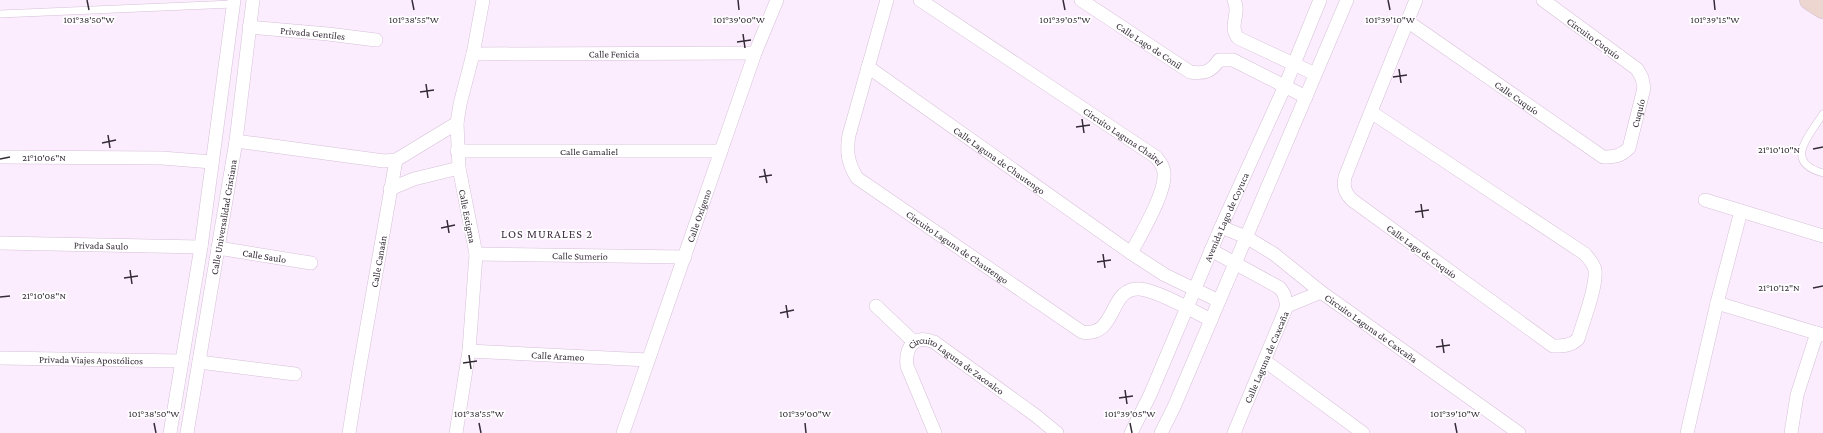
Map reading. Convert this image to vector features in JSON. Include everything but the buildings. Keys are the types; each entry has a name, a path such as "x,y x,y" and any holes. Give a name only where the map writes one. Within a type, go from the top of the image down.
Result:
{"street":[{"name":"Calle Universalidad Cristiana","path":"187,433 236,141 253,0"},
{"name":"Calle Estigma","path":"456,433 469,351 476,254 459,168 457,151 457,123 483,0"},
{"name":"Calle Oxígeno","path":"623,433 685,258 720,151 755,53 777,0"},
{"name":"Circuito Laguna de Chautengo","path":"887,0 848,135 848,159 857,178 1082,332 1094,333 1103,328 1121,298 1130,290 1142,289 1154,293 1211,320"},
{"name":"Circuito Laguna Chairel","path":"920,0 1156,157 1160,162 1164,173 1161,192 1131,254"},
{"name":"Calle Lago de Conil","path":"1081,0 1190,72 1204,72 1213,69 1219,60 1233,60 1306,97"},
{"path":"1234,0 1238,8 1233,27 1238,38 1315,74"},
{"name":"Avenida Lago de Coyuca","path":"1131,433 1150,395 1221,227 1285,86 1320,0"},
{"path":"1161,433 1174,407 1347,0"},
{"name":"Calle Lago de Cuquío","path":"1371,112 1585,254 1592,262 1595,269 1595,281 1578,339 1574,343 1564,346 1553,346 1352,200 1346,194 1344,185 1345,177 1407,21 1416,0"},
{"name":"Circuito Cuquío","path":"1543,0 1637,69 1642,78"},
{"path":"1809,0 1823,9"},
{"name":"Calle Universalidad Cristiana","path":"170,433 201,247 233,2"},
{"name":"Calle Cuquío","path":"1407,21 1603,157 1614,157 1622,154 1629,148"},
{"name":"Privada Gentiles","path":"249,27 376,40"},
{"name":"Calle Fenicia","path":"472,54 755,53"},
{"name":"Calle Laguna de Chautengo","path":"868,67 1131,254"},
{"name":"Cuquío","path":"1629,148 1644,88 1642,78"},
{"path":"236,141 384,161 396,160 457,123"},
{"name":"Calle Gamaliel","path":"457,151 720,151"},
{"path":"0,157 162,158 212,162"},
{"name":"Calle Canaán","path":"349,433 396,160"},
{"path":"390,189 414,179 459,168"},
{"path":"1705,200 1823,236"},
{"path":"1687,433 1717,303 1741,211"},
{"name":"Circuito Laguna de Caxcaña","path":"1221,227 1246,237 1274,254 1322,292 1519,433"},
{"name":"Privada Saulo","path":"0,243 201,247"},
{"name":"Calle Saulo","path":"218,248 311,263"},
{"name":"Calle Laguna de Caxcaña","path":"1211,250 1280,288 1284,294 1287,306 1234,433"},
{"name":"Calle Sumerio","path":"476,254 685,258"},
{"path":"1131,254 1165,275 1219,301"},
{"path":"1287,306 1322,292"},
{"path":"1717,303 1820,334 1797,395 1791,433"},
{"path":"876,306 914,342"},
{"name":"Circuito Laguna de Zacoalco","path":"935,433 907,366 906,355 909,348 914,342 922,340 934,342 1035,415 1057,433"},
{"name":"Calle Arameo","path":"469,351 648,360"},
{"name":"Privada Viajes Apostólicos","path":"0,358 182,361"},
{"path":"1265,361 1363,433"},
{"path":"199,362 295,374"}],"lane":[{"path":"0,14 233,2"},
{"path":"1823,114 1802,146 1804,165 1823,174"}],"district":[{"name":"LOS MURALES 2","path":"547,234"}]}
